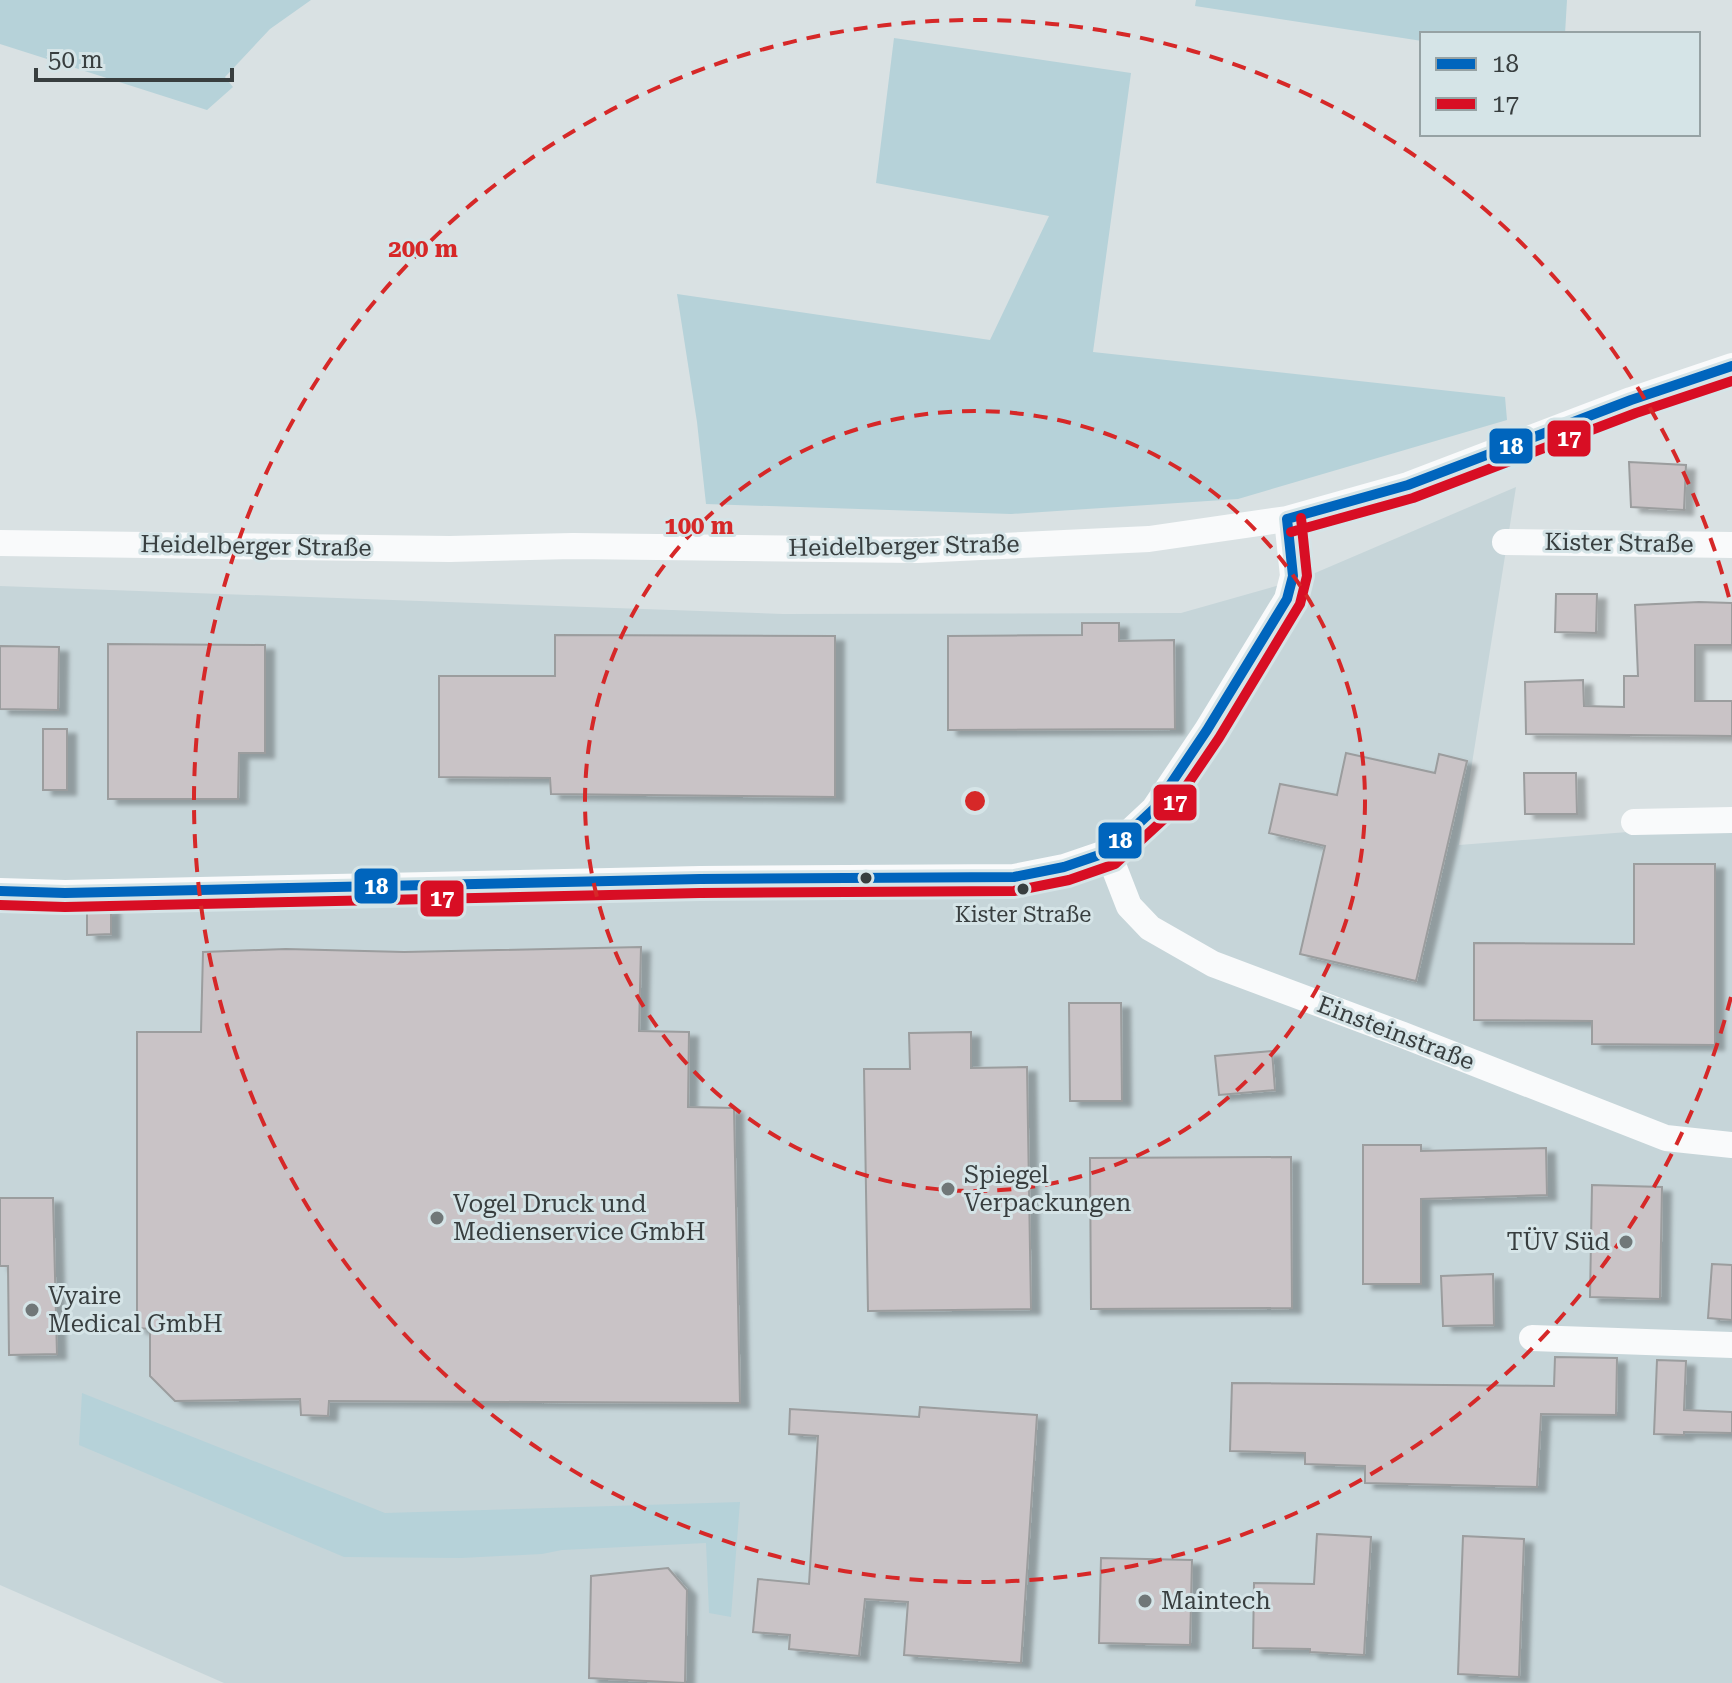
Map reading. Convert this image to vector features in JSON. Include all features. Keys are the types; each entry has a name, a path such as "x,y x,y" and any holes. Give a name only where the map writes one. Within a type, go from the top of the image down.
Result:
{"street":[{"name":"Heidelberger Straße","path":"0,543 450,549 573,546 917,550 1149,539 1287,519 1408,485 1631,400 1732,366"},
{"path":"0,891 65,893 685,879 1014,877 1064,867 1108,852 1154,809 1169,788 1287,599 1293,576 1287,519"},
{"name":"Kister Straße","path":"1505,542 1732,545"},
{"path":"1634,822 1732,820"},
{"name":"Einsteinstraße","path":"1108,852 1129,906 1150,928 1213,964 1666,1138 1732,1145"},
{"path":"1532,1338 1732,1345"}],"shaded area":[{"path":"0,0 311,0 270,29 225,77 233,87 207,110 0,44"},
{"path":"1196,0 1567,0 1565,32 1420,32 1420,41 1195,6"},
{"path":"894,38 1131,73 1093,352 1505,397 1507,420 1238,499 1011,514 706,504 677,294 990,340 1049,216 876,183"},
{"path":"1516,487 1459,845 1732,824 1732,1683 224,1683 0,1585 0,586 783,614 1181,613 1301,579"},
{"path":"82,1393 385,1513 740,1502 731,1617 709,1613 706,1543 461,1558 344,1557 79,1445"}],"building":[{"path":"1629,462 1686,465 1684,510 1631,507"},
{"path":"1556,594 1597,594 1596,633 1555,632"},
{"path":"1732,603 1732,645 1695,645 1695,701 1732,701 1732,736 1526,734 1525,682 1583,680 1584,706 1624,707 1624,676 1638,676 1635,605"},
{"path":"1082,623 1119,623 1119,641 1174,640 1175,729 948,730 948,636 1082,635"},
{"path":"555,635 835,636 835,797 551,794 550,778 439,777 439,676 555,676"},
{"path":"108,644 265,645 265,753 239,753 238,799 108,799"},
{"path":"0,646 59,647 58,710 0,709"},
{"path":"43,729 67,729 67,790 43,790"},
{"path":"1346,753 1435,773 1439,754 1467,761 1416,981 1300,954 1325,846 1269,833 1280,784 1337,795"},
{"path":"1524,773 1576,773 1577,814 1525,814"},
{"path":"1634,864 1715,864 1715,1045 1592,1044 1592,1021 1474,1020 1474,943 1634,944"},
{"path":"111,908 111,934 87,935 87,909"},
{"name":"Vogel Druck und Medienservice GmbH","path":"641,947 639,1031 689,1032 688,1107 734,1108 740,1403 329,1401 328,1416 301,1415 300,1399 175,1401 150,1376 150,1329 137,1328 137,1032 201,1032 203,952"},
{"path":"1069,1003 1121,1003 1122,1101 1070,1101"},
{"name":"Spiegel Verpackungen","path":"971,1032 971,1068 1027,1067 1031,1309 868,1311 864,1069 910,1069 909,1033"},
{"path":"1272,1051 1275,1090 1219,1095 1215,1056"},
{"path":"1363,1145 1421,1145 1421,1151 1546,1148 1547,1195 1421,1199 1421,1284 1363,1284"},
{"path":"1291,1157 1292,1308 1091,1309 1090,1158"},
{"name":"TÜV Süd","path":"1592,1185 1662,1187 1660,1299 1590,1297"},
{"name":"Vyaire Medical GmbH","path":"0,1198 53,1198 57,1354 9,1355 8,1266 0,1266"},
{"path":"1712,1264 1732,1265 1732,1320 1708,1318"},
{"path":"1493,1274 1494,1325 1443,1326 1441,1276"},
{"path":"1555,1357 1617,1358 1616,1415 1541,1414 1537,1487 1365,1483 1365,1466 1305,1464 1305,1453 1230,1451 1232,1383 1554,1386"},
{"path":"1657,1360 1686,1361 1684,1410 1732,1412 1732,1433 1654,1434"},
{"path":"920,1407 1037,1415 1021,1663 904,1655 908,1602 865,1599 859,1656 789,1649 790,1635 753,1632 758,1579 809,1584 818,1436 789,1434 790,1409 919,1417"},
{"path":"1317,1534 1371,1537 1364,1655 1310,1652 1310,1649 1253,1648 1254,1583 1314,1584"},
{"path":"1463,1536 1524,1539 1519,1677 1458,1674"},
{"name":"Maintech","path":"1101,1558 1192,1560 1190,1645 1099,1643"},
{"path":"668,1568 687,1590 685,1683 589,1678 591,1576"}],"transit line":[{"name":"18","path":"1287,519 1408,485 1631,400 1732,366"},
{"name":"17","path":"1291,532 1413,498 1636,413 1732,381"},
{"name":"17","path":"0,905 65,907 700,893 1014,891 1069,880 1115,864 1164,819 1219,738 1300,604 1307,576 1301,518"},
{"name":"18","path":"0,891 65,893 700,879 1014,877 1064,867 1108,852 1154,809 1207,730 1287,599 1293,576 1287,519"}],"place":[{"name":"Kister Straße","path":"1023,889"},
{"name":"Spiegel Verpackungen","path":"948,1189"},
{"name":"Vogel Druck und Medienservice GmbH","path":"437,1218"},
{"name":"TÜV Süd","path":"1626,1242"},
{"name":"Vyaire Medical GmbH","path":"32,1310"},
{"name":"Maintech","path":"1145,1601"}]}
